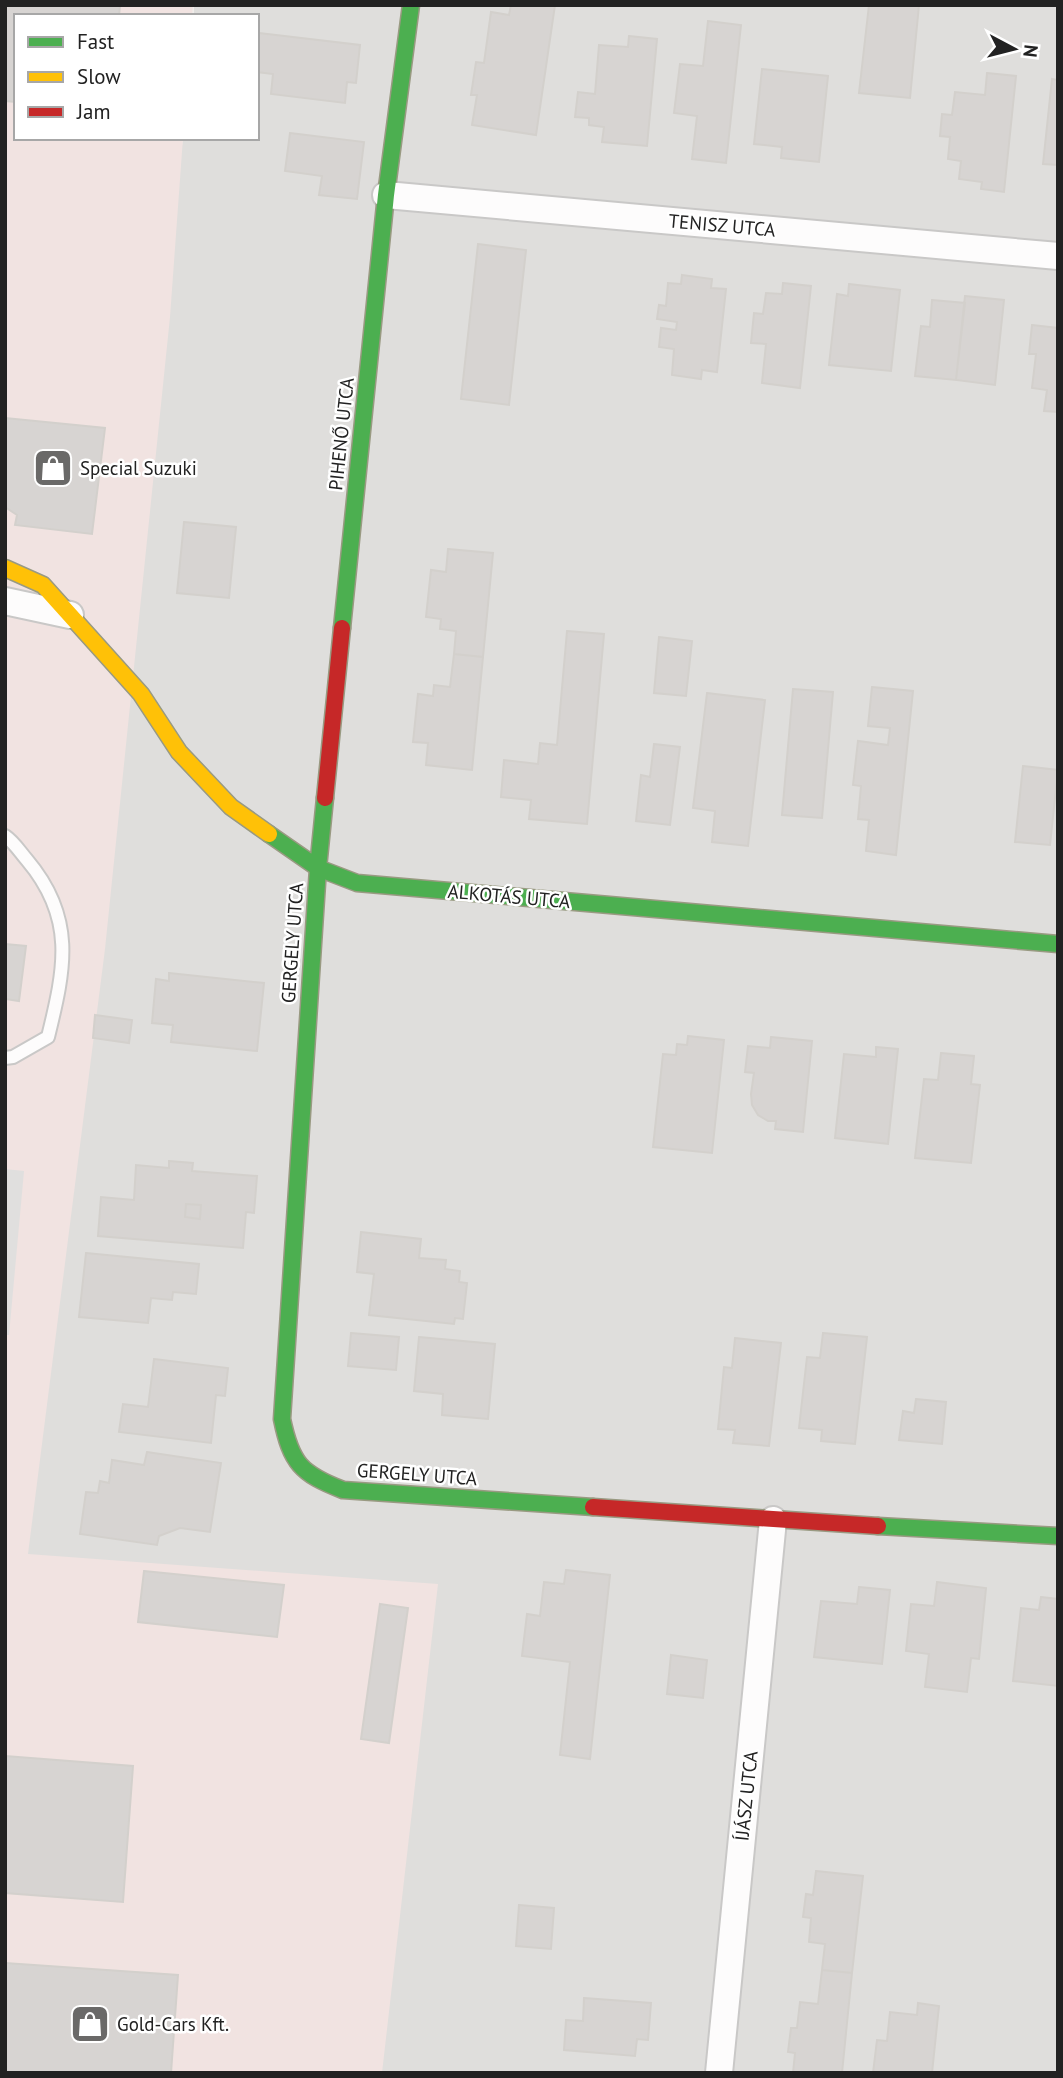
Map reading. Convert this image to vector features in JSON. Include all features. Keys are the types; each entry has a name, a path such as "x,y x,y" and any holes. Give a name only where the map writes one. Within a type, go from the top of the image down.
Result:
{"street":[{"name":"PIHENŐ UTCA","path":"318,868 386,195 411,5"},
{"name":"TENISZ UTCA","path":"386,195 1058,256"},
{"name":"ALKOTÁS UTCA","path":"5,568 43,585 141,694 179,752 231,807 318,868 357,883 1058,944"},
{"path":"5,601 70,615"},
{"name":"GERGELY UTCA","path":"318,868 282,1419 288,1450 299,1466 315,1480 343,1490 773,1520 1058,1536"},
{"name":"ÍJÁSZ UTCA","path":"719,2073 773,1520"}],"lane":[{"path":"5,836 44,880 61,919 62,965 58,997 48,1037 13,1057 5,1058"}],"shaded area":[{"path":"5,5 193,5 192,14 14,14 14,140 183,140 170,317 105,949 28,1554 438,1584 382,2073 5,2073"},
{"path":"194,5 1058,5 1058,2073 5,2073 5,140 182,146 183,140 259,140 259,14 194,14"},
{"path":"5,1169 24,1171 9,1335 5,1335"}],"building":[{"path":"5,5 120,5 119,14 14,14 14,102 5,101"},
{"path":"511,5 555,5 536,135 472,125 477,95 471,95 476,62 484,63 491,12 509,15"},
{"path":"869,5 919,5 910,98 859,93"},
{"path":"708,21 741,25 726,163 692,159 697,116 674,113 680,64 703,66"},
{"path":"259,33 360,45 356,83 347,82 345,103 271,94 273,74 259,72"},
{"path":"629,36 657,39 647,146 602,142 604,127 589,125 589,118 575,117 578,92 595,94 599,45 628,47"},
{"path":"762,69 828,76 819,162 781,158 782,147 754,144"},
{"path":"987,73 1016,76 1004,192 981,189 982,182 959,179 961,161 948,159 950,137 940,136 942,114 952,115 955,92 985,95"},
{"path":"1052,79 1058,80 1058,165 1043,164"},
{"path":"290,133 364,142 357,199 319,195 322,176 285,171"},
{"path":"478,244 526,250 509,405 461,399"},
{"path":"682,275 712,279 711,288 726,289 717,372 702,370 701,379 672,375 674,349 659,347 661,328 676,330 677,322 657,319 659,305 666,306 668,283 681,284"},
{"path":"783,283 811,286 800,388 762,383 766,344 751,343 754,313 763,314 766,293 782,294"},
{"path":"849,284 900,290 891,371 829,365 837,294 848,296"},
{"path":"965,296 1004,300 995,385 956,380"},
{"path":"932,300 965,303 956,380 915,376 921,326 930,327"},
{"path":"1032,325 1058,328 1058,412 1044,411 1047,390 1032,388 1036,354 1029,354"},
{"name":"Special Suzuki","path":"5,418 105,428 92,534 15,525 17,515 5,507"},
{"path":"184,522 236,527 229,598 177,593"},
{"path":"448,549 493,553 483,657 454,654 456,631 440,629 441,619 426,617 431,570 446,572"},
{"path":"567,631 604,634 587,824 529,819 531,800 501,797 504,760 538,764 540,743 557,745"},
{"path":"659,637 692,641 686,696 654,693"},
{"path":"454,654 483,657 472,770 426,765 428,743 413,742 418,694 433,696 434,685 450,687"},
{"path":"872,687 913,691 896,855 866,851 869,820 858,819 861,786 853,785 858,741 888,745 890,728 868,726"},
{"path":"793,689 833,692 822,818 782,815"},
{"path":"707,693 765,700 748,846 712,842 715,811 693,808"},
{"path":"654,744 680,747 670,825 636,821 641,775 650,777"},
{"path":"1023,766 1058,770 1050,845 1015,842"},
{"path":"5,944 26,946 19,1001 5,999"},
{"path":"169,973 264,983 257,1051 171,1042 173,1025 152,1023 156,979 169,981"},
{"path":"95,1015 132,1020 129,1043 93,1038"},
{"path":"688,1036 724,1040 712,1153 653,1147 663,1054 676,1055 677,1044 687,1045"},
{"path":"771,1037 812,1041 803,1132 775,1129 776,1121 768,1121 758,1115 752,1105 754,1073 745,1072 748,1046 770,1048"},
{"path":"876,1047 898,1049 888,1144 835,1138 844,1054 876,1057"},
{"path":"941,1053 974,1056 971,1084 980,1085 971,1163 915,1158 924,1079 938,1080"},
{"path":"169,1161 193,1163 192,1171 257,1176 254,1213 246,1212 243,1248 98,1236 101,1197 134,1200 136,1165 169,1168","holes":["186,1204 201,1205 200,1219 185,1217"]},
{"path":"186,1204 201,1205 200,1219 185,1217"},
{"path":"361,1232 421,1239 419,1258 446,1260 445,1269 460,1271 459,1282 467,1283 463,1319 455,1318 454,1324 369,1315 374,1274 357,1272"},
{"path":"86,1253 199,1264 196,1294 173,1292 172,1300 151,1298 148,1323 79,1317"},
{"path":"351,1333 399,1337 396,1370 348,1366"},
{"path":"823,1333 867,1337 855,1444 821,1441 822,1430 799,1428 807,1357 820,1358"},
{"path":"419,1337 495,1344 488,1419 442,1415 443,1394 414,1391"},
{"path":"735,1338 781,1343 769,1446 733,1443 735,1430 718,1429 724,1367 732,1368"},
{"path":"154,1359 228,1368 225,1396 216,1395 211,1443 119,1432 123,1404 148,1407"},
{"path":"916,1399 946,1402 942,1444 899,1440 903,1411 914,1413"},
{"path":"147,1452 221,1463 210,1532 180,1528 159,1536 157,1545 80,1534 86,1492 98,1493 100,1481 109,1483 112,1460 144,1465"},
{"path":"566,1570 610,1575 590,1759 560,1755 570,1662 522,1656 527,1614 540,1616 544,1582 564,1584"},
{"path":"144,1571 284,1585 277,1637 138,1622"},
{"path":"937,1582 986,1588 979,1659 971,1658 967,1692 925,1687 929,1654 906,1651 911,1604 934,1606"},
{"path":"859,1587 890,1590 882,1664 814,1657 821,1601 857,1604"},
{"path":"1041,1597 1058,1599 1058,1686 1013,1681 1021,1608 1039,1610"},
{"path":"380,1604 408,1608 389,1743 361,1739"},
{"path":"671,1655 707,1660 703,1698 667,1694"},
{"path":"5,1756 133,1766 123,1902 5,1893"},
{"path":"816,1871 863,1876 852,1973 822,1970 825,1944 809,1942 811,1918 803,1917 806,1894 813,1895"},
{"path":"519,1905 554,1908 551,1949 516,1946"},
{"name":"Gold-Cars Kft.","path":"5,1963 178,1975 171,2073 5,2073"},
{"path":"822,1970 852,1973 842,2073 793,2073 795,2053 788,2052 791,2028 797,2028 800,2002 818,2004"},
{"path":"584,1998 651,2003 648,2040 637,2039 635,2056 564,2050 566,2020 583,2021"},
{"path":"918,2003 939,2006 932,2073 873,2073 877,2040 887,2041 890,2012 917,2015"}],"traffic: fast":[{"path":"342,628 386,195 411,5"},
{"path":"325,798 318,868 282,1419 289,1446 294,1457 308,1472 343,1490 593,1507"},
{"path":"269,834 318,868 357,883 1058,944"},
{"path":"878,1526 1058,1536"}],"traffic: slow":[{"path":"5,568 43,585 141,694 179,752 231,807 269,834"}],"traffic: jam":[{"path":"325,798 342,628"},
{"path":"593,1507 878,1526"}],"place":[{"name":"Special Suzuki","path":"53,468"},
{"name":"Gold-Cars Kft.","path":"90,2024"}]}
